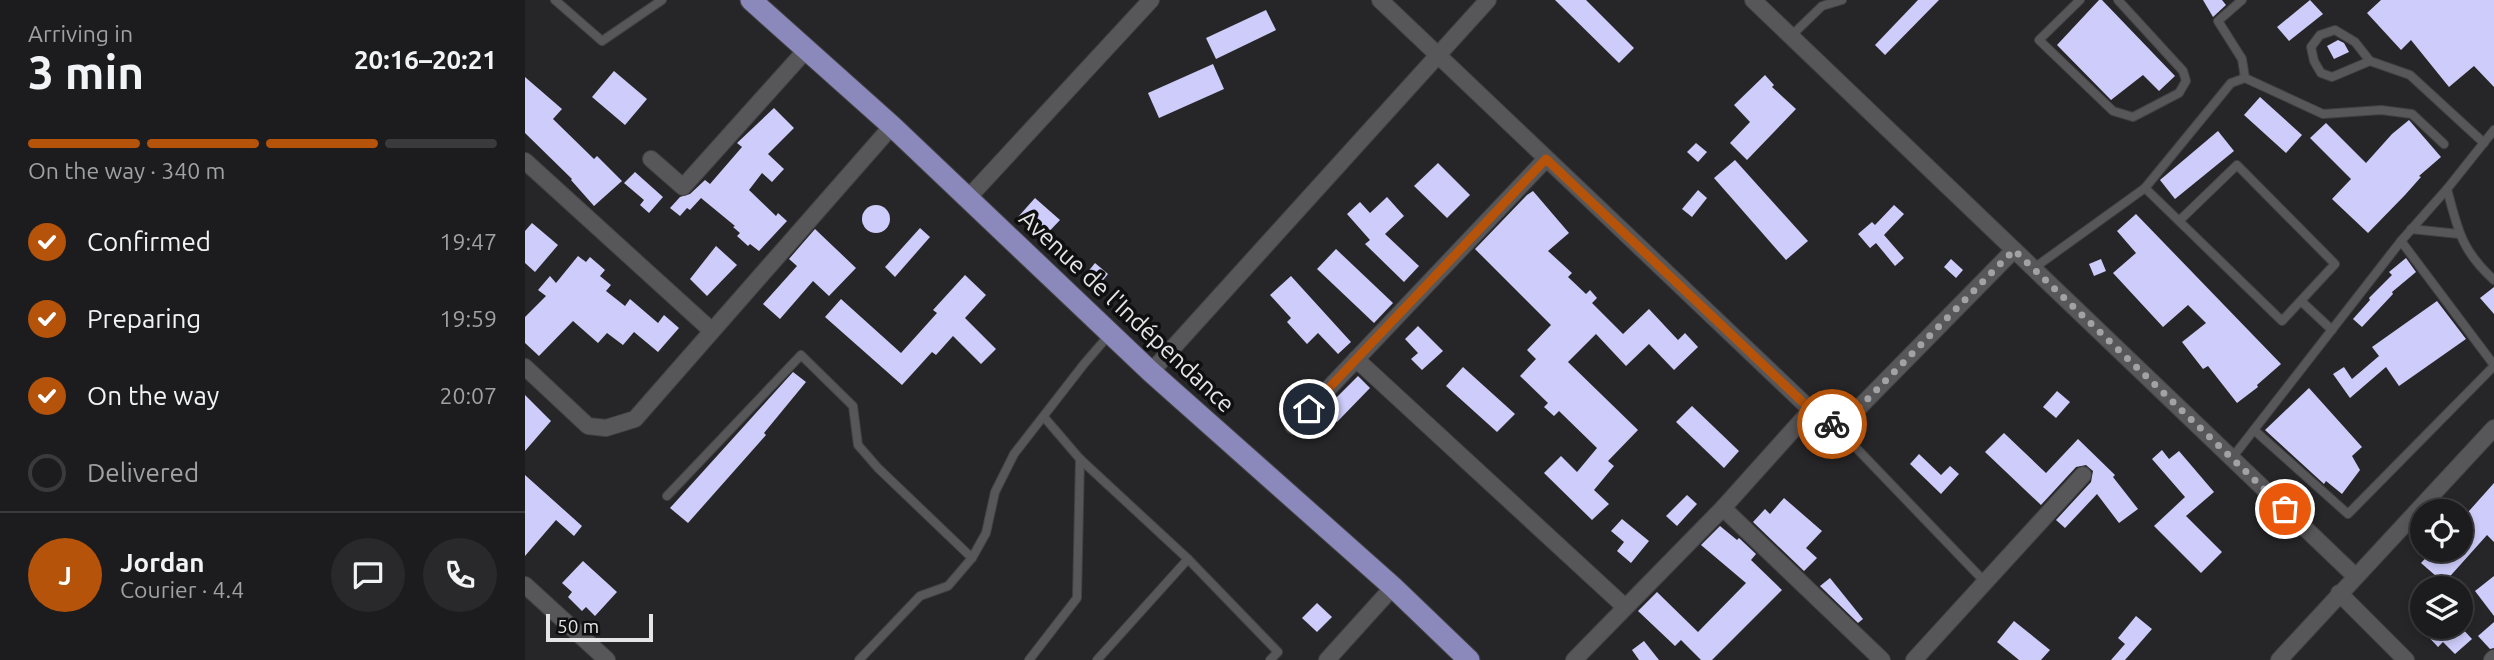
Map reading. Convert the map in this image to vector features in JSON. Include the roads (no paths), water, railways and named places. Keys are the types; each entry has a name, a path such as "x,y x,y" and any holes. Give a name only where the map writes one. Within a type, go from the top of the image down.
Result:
{"main road":[{"name":"Avenue de l'Indépendance","path":"751,0 892,126 1151,372 1393,587 1469,660"}],"street":[{"path":"968,198 1151,0"},
{"path":"1380,0 1811,410 1838,429 2014,250"},
{"path":"1151,372 1488,0"},
{"path":"1753,0 2355,576"},
{"path":"651,159 683,187 806,50"},
{"path":"525,367 589,426 606,428 635,419 892,126"},
{"path":"1293,426 1546,159"},
{"path":"525,162 712,331"},
{"path":"1356,359 1625,607"},
{"path":"1574,660 1723,508 1811,410"},
{"path":"2280,660 2494,428"},
{"path":"2481,442 2494,454"},
{"path":"1914,660 2083,475"},
{"path":"1723,508 1882,660"},
{"path":"525,586 607,660"},
{"path":"1327,660 1393,587"},
{"path":"2339,593 2406,660"}],"lane":[{"path":"555,0 602,41 662,0"},
{"path":"1814,0 1822,6"},
{"path":"1790,37 1822,6 1842,0"},
{"path":"2080,0 2039,40 2113,111 2133,117 2179,93 2186,81 2183,71 2118,0"},
{"path":"2242,0 2218,21 2242,59 2245,78"},
{"path":"2370,61 2332,77 2321,73 2314,61 2311,47 2320,35 2335,30 2355,42 2370,61 2410,75 2484,143"},
{"path":"2034,268 2145,188 2231,83 2245,78 2323,114 2381,110 2412,114 2444,144"},
{"path":"2232,458 2401,241 2494,130"},
{"path":"2145,188 2282,321 2336,264 2237,165 2179,221"},
{"path":"2447,189 2459,234 2475,262 2494,280"},
{"path":"2411,229 2459,234"},
{"path":"2254,430 2348,514 2494,366 2401,241"},
{"path":"2301,301 2332,330"},
{"path":"859,660 920,596 948,586 972,558 986,533 995,492 1014,454 1111,333"},
{"path":"667,496 801,355 853,406 858,445 878,468 972,558"},
{"path":"1044,416 1080,459 1188,559 1277,652 1270,660"},
{"path":"1838,429 1984,581"},
{"path":"1029,660 1077,598 1080,459"},
{"path":"1097,660 1188,559"}]}
